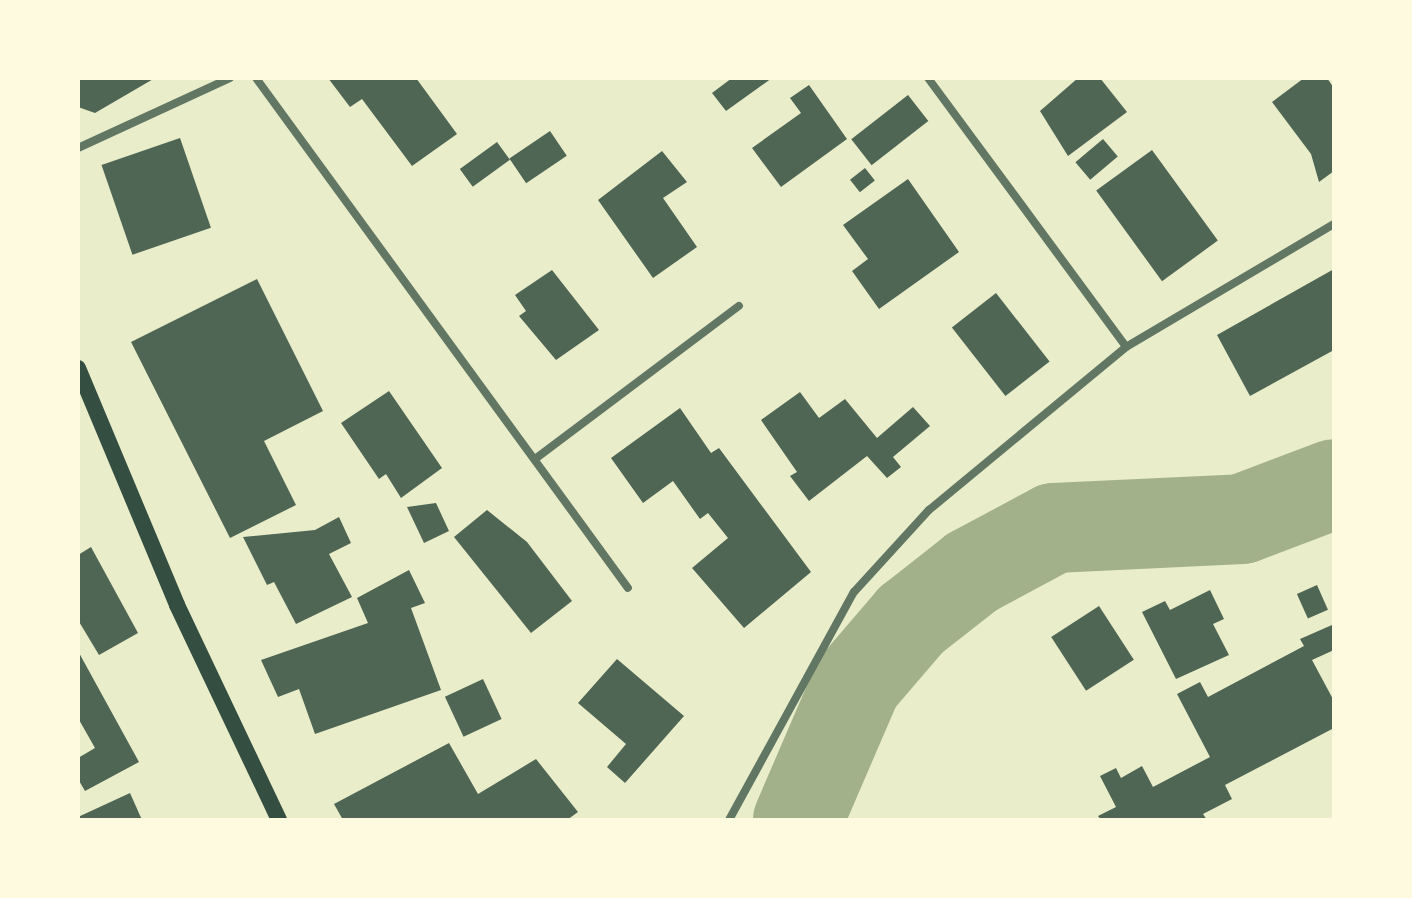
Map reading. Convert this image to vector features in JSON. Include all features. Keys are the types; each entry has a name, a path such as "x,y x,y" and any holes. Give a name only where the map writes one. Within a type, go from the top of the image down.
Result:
{"main road":[{"path":"78,368 177,605 279,820"}],"street":[{"path":"78,148 230,78"},
{"path":"256,78 628,588"},
{"path":"928,78 1126,347"},
{"path":"729,820 854,592 929,510 1126,347 1334,224"},
{"path":"535,459 739,306"}],"building":[{"path":"78,78 155,78 95,113 78,107"},
{"path":"328,78 416,78 457,134 412,166 362,99 350,107"},
{"path":"732,78 772,78 726,111 712,93"},
{"path":"1078,78 1100,78 1127,112 1068,156 1040,111"},
{"path":"1304,78 1327,78 1334,88 1334,171 1319,182 1311,154 1272,102"},
{"path":"809,85 847,139 781,187 752,148 801,113 790,98"},
{"path":"908,95 928,121 872,165 851,139"},
{"path":"550,131 567,156 526,183 509,158"},
{"path":"180,138 211,228 132,255 102,165"},
{"path":"1103,139 1118,157 1090,180 1075,162"},
{"path":"497,142 510,160 473,187 460,169"},
{"path":"1152,150 1218,241 1162,281 1096,191"},
{"path":"662,151 687,182 663,198 697,247 653,278 598,200"},
{"path":"865,168 875,181 860,192 850,180"},
{"path":"908,179 959,252 879,309 852,271 868,259 843,225"},
{"path":"1334,269 1334,350 1250,396 1217,335"},
{"path":"552,270 599,330 556,360 519,316 526,311 515,295"},
{"path":"257,279 323,411 264,441 296,505 230,538 131,342"},
{"path":"996,293 1050,362 1005,396 952,327"},
{"path":"389,391 442,468 401,498 386,474 379,479 341,423"},
{"path":"800,392 819,418 845,399 877,438 913,407 930,426 893,457 901,467 887,478 867,456 809,501 790,476 797,472 761,420"},
{"path":"680,408 711,453 719,448 811,572 744,628 692,568 728,538 708,513 700,519 673,481 643,503 611,458"},
{"path":"436,503 449,531 424,543 407,507"},
{"path":"487,510 527,542 572,601 531,633 454,537"},
{"path":"339,517 351,543 329,554 352,597 296,624 274,582 267,585 243,537 315,530"},
{"path":"91,547 138,633 99,655 78,620 78,555"},
{"path":"409,570 425,603 411,608 441,690 315,734 299,689 278,697 261,660 368,623 357,598"},
{"path":"1317,585 1328,610 1308,619 1297,594"},
{"path":"1210,590 1224,619 1213,624 1229,655 1176,679 1142,612 1165,601 1170,610"},
{"path":"1099,606 1134,660 1086,691 1051,637"},
{"path":"1332,625 1334,650 1312,660 1334,701 1334,728 1225,785 1232,799 1203,814 1207,820 1101,820 1098,816 1116,807 1100,776 1116,768 1121,778 1142,766 1153,787 1210,757 1177,694 1200,682 1208,697 1304,646 1300,639"},
{"path":"78,651 139,762 85,791 78,779 78,758 95,748 78,718"},
{"path":"617,659 684,716 625,783 607,767 626,744 578,703"},
{"path":"483,679 502,719 464,737 445,697"},
{"path":"449,743 478,794 536,759 578,812 567,820 343,820 334,804"},
{"path":"130,793 142,820 78,820 78,817"}],"waterway":[{"path":"798,820 857,683 911,620 972,572 1054,528 1242,519 1334,484"}]}
